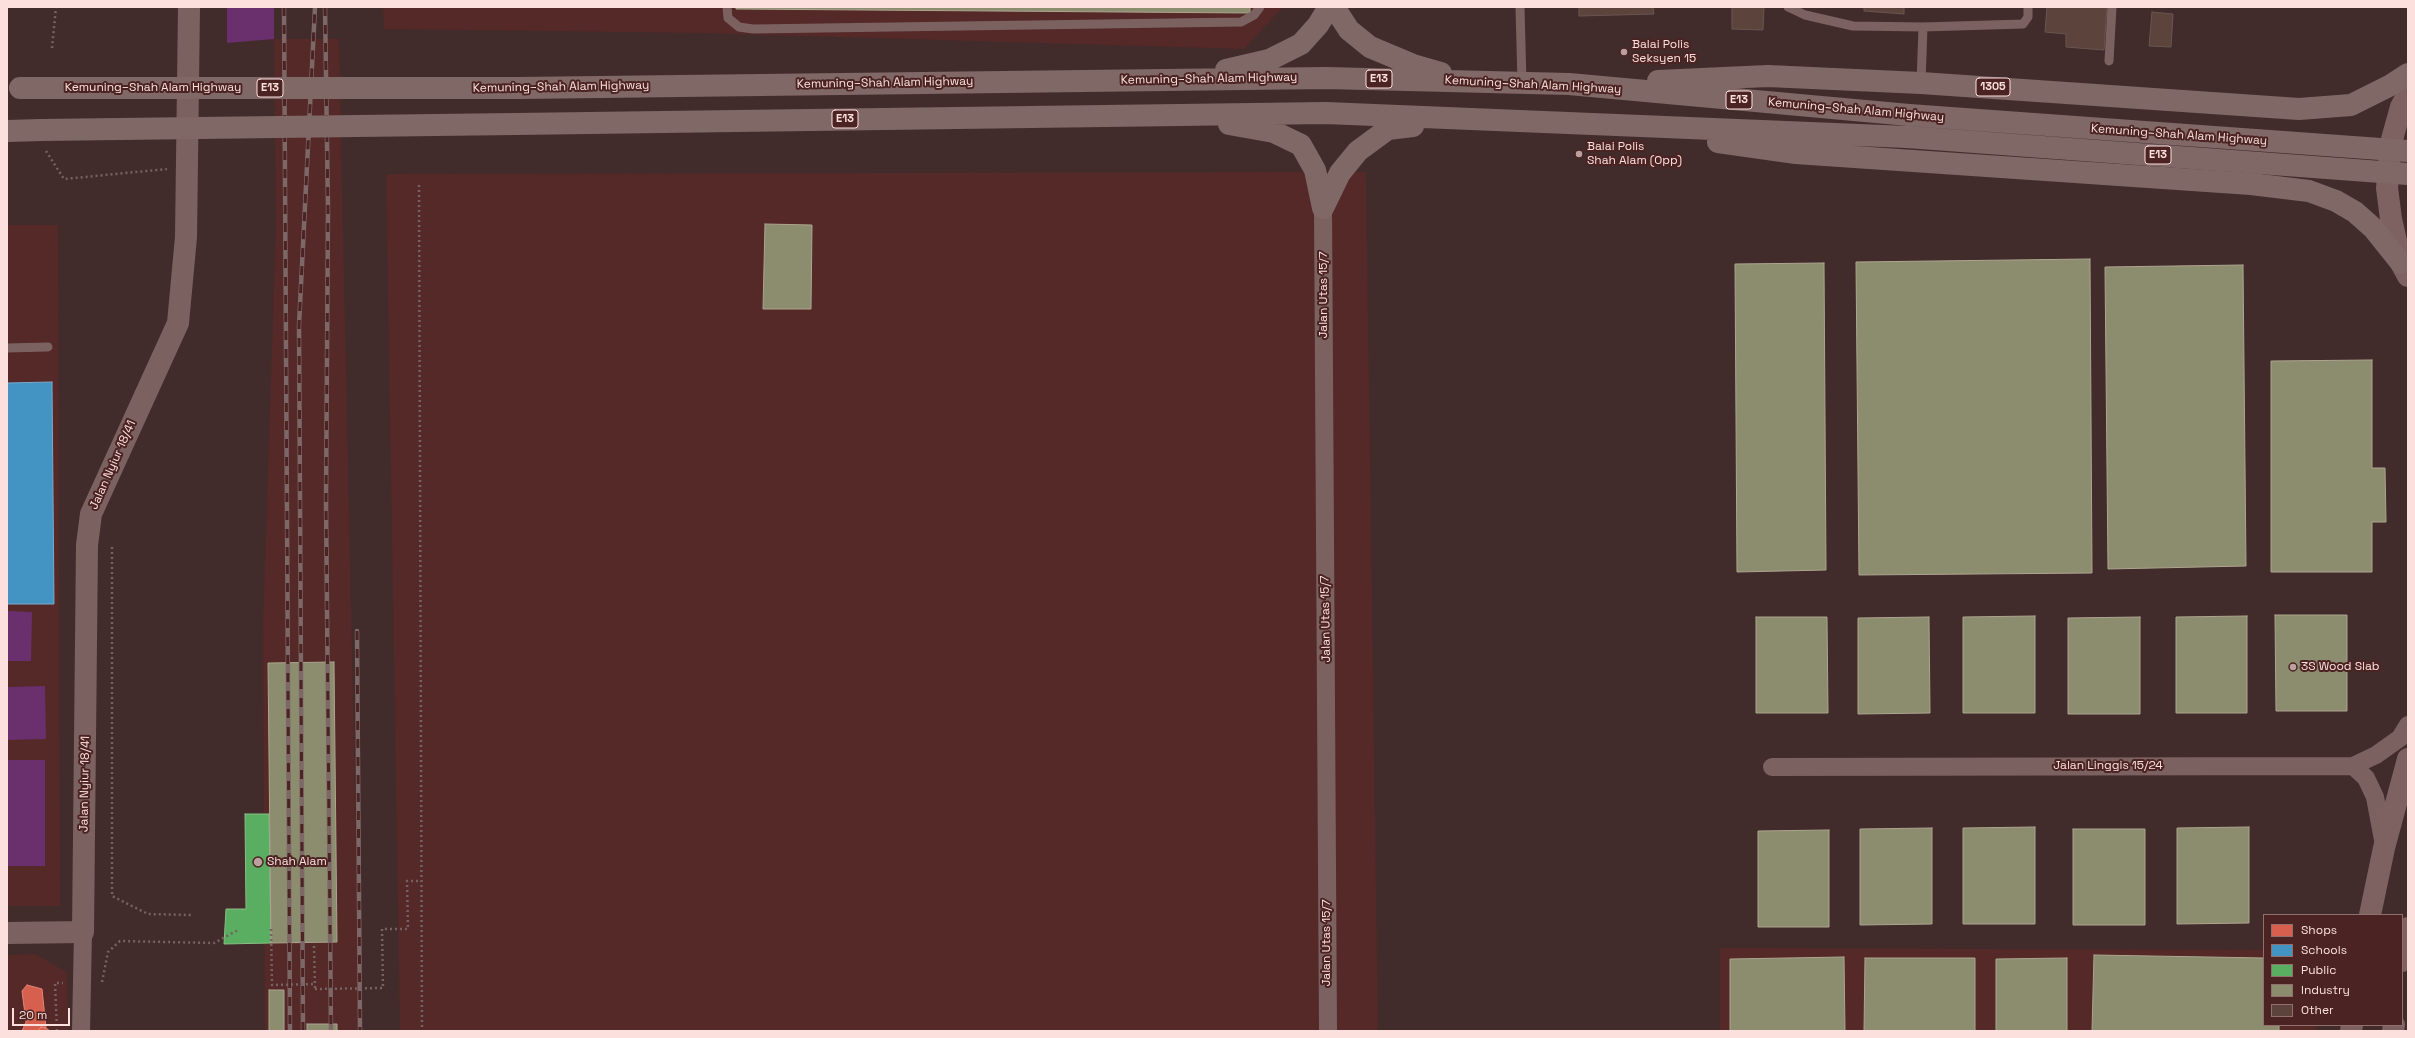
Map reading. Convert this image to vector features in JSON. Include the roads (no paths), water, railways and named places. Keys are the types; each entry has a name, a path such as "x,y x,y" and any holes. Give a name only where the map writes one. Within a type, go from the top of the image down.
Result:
{"highway":[{"path":"1188,80 1269,60 1301,44 1318,25 1329,7"},
{"path":"1334,7 1349,30 1370,47 1413,65 1472,82"},
{"name":"1305","path":"1569,84 1768,76 1921,82 2299,109 2351,105 2391,85 2408,74"},
{"name":"Kemuning–Shah Alam Highway","path":"14,88 520,88 1326,78 1569,84 1909,115 2408,151"},
{"name":"Kemuning–Shah Alam Highway","path":"7,130 1326,113 1452,120 1907,137 2408,174"},
{"path":"1176,114 1274,132 1301,145 1315,170 1323,208"},
{"path":"1323,208 1340,173 1358,151 1388,129 1452,120"},
{"path":"1588,125 1796,153 2251,184 2309,191 2336,201 2355,212 2373,228 2404,270"}],"main road":[{"path":"2404,270 2391,219 2387,188 2391,143 2401,107 2408,94"},
{"path":"2370,914 2384,848 2408,759"},
{"path":"2403,956 2408,928"}],"street":[{"name":"Jalan Nyiur 18/41","path":"83,932 87,545 91,514 178,323 186,237 189,7"},
{"name":"Jalan Utas 15/7","path":"1323,208 1328,1031"},
{"path":"2384,848 2376,797 2366,778 2353,766 2376,755 2400,738 2408,725"},
{"name":"Jalan Linggis 15/24","path":"1772,767 2353,766"},
{"path":"7,933 83,932 81,1031"}],"lane":[{"path":"727,7 728,18 739,27 753,29 1241,22 1254,14 1260,7"},
{"path":"1520,7 1522,83"},
{"path":"1788,7 1805,15 1853,26 1923,27 2022,24 2028,17 2028,7"},
{"path":"2108,60 2112,7"},
{"path":"1921,82 1923,27"},
{"path":"7,348 48,348"}],"railway":[{"path":"284,7 290,1031"},
{"path":"303,1031 299,325 315,7"},
{"path":"325,7 328,210 326,502 331,1031"},
{"path":"357,631 360,1031"}],"place":[{"name":"Balai Polis Seksyen 15","path":"1624,52"},
{"name":"Balai Polis Shah Alam (Opp)","path":"1579,154"},
{"name":"3S Wood Slab","path":"2293,667"},
{"name":"Shah Alam","path":"258,862"}]}
